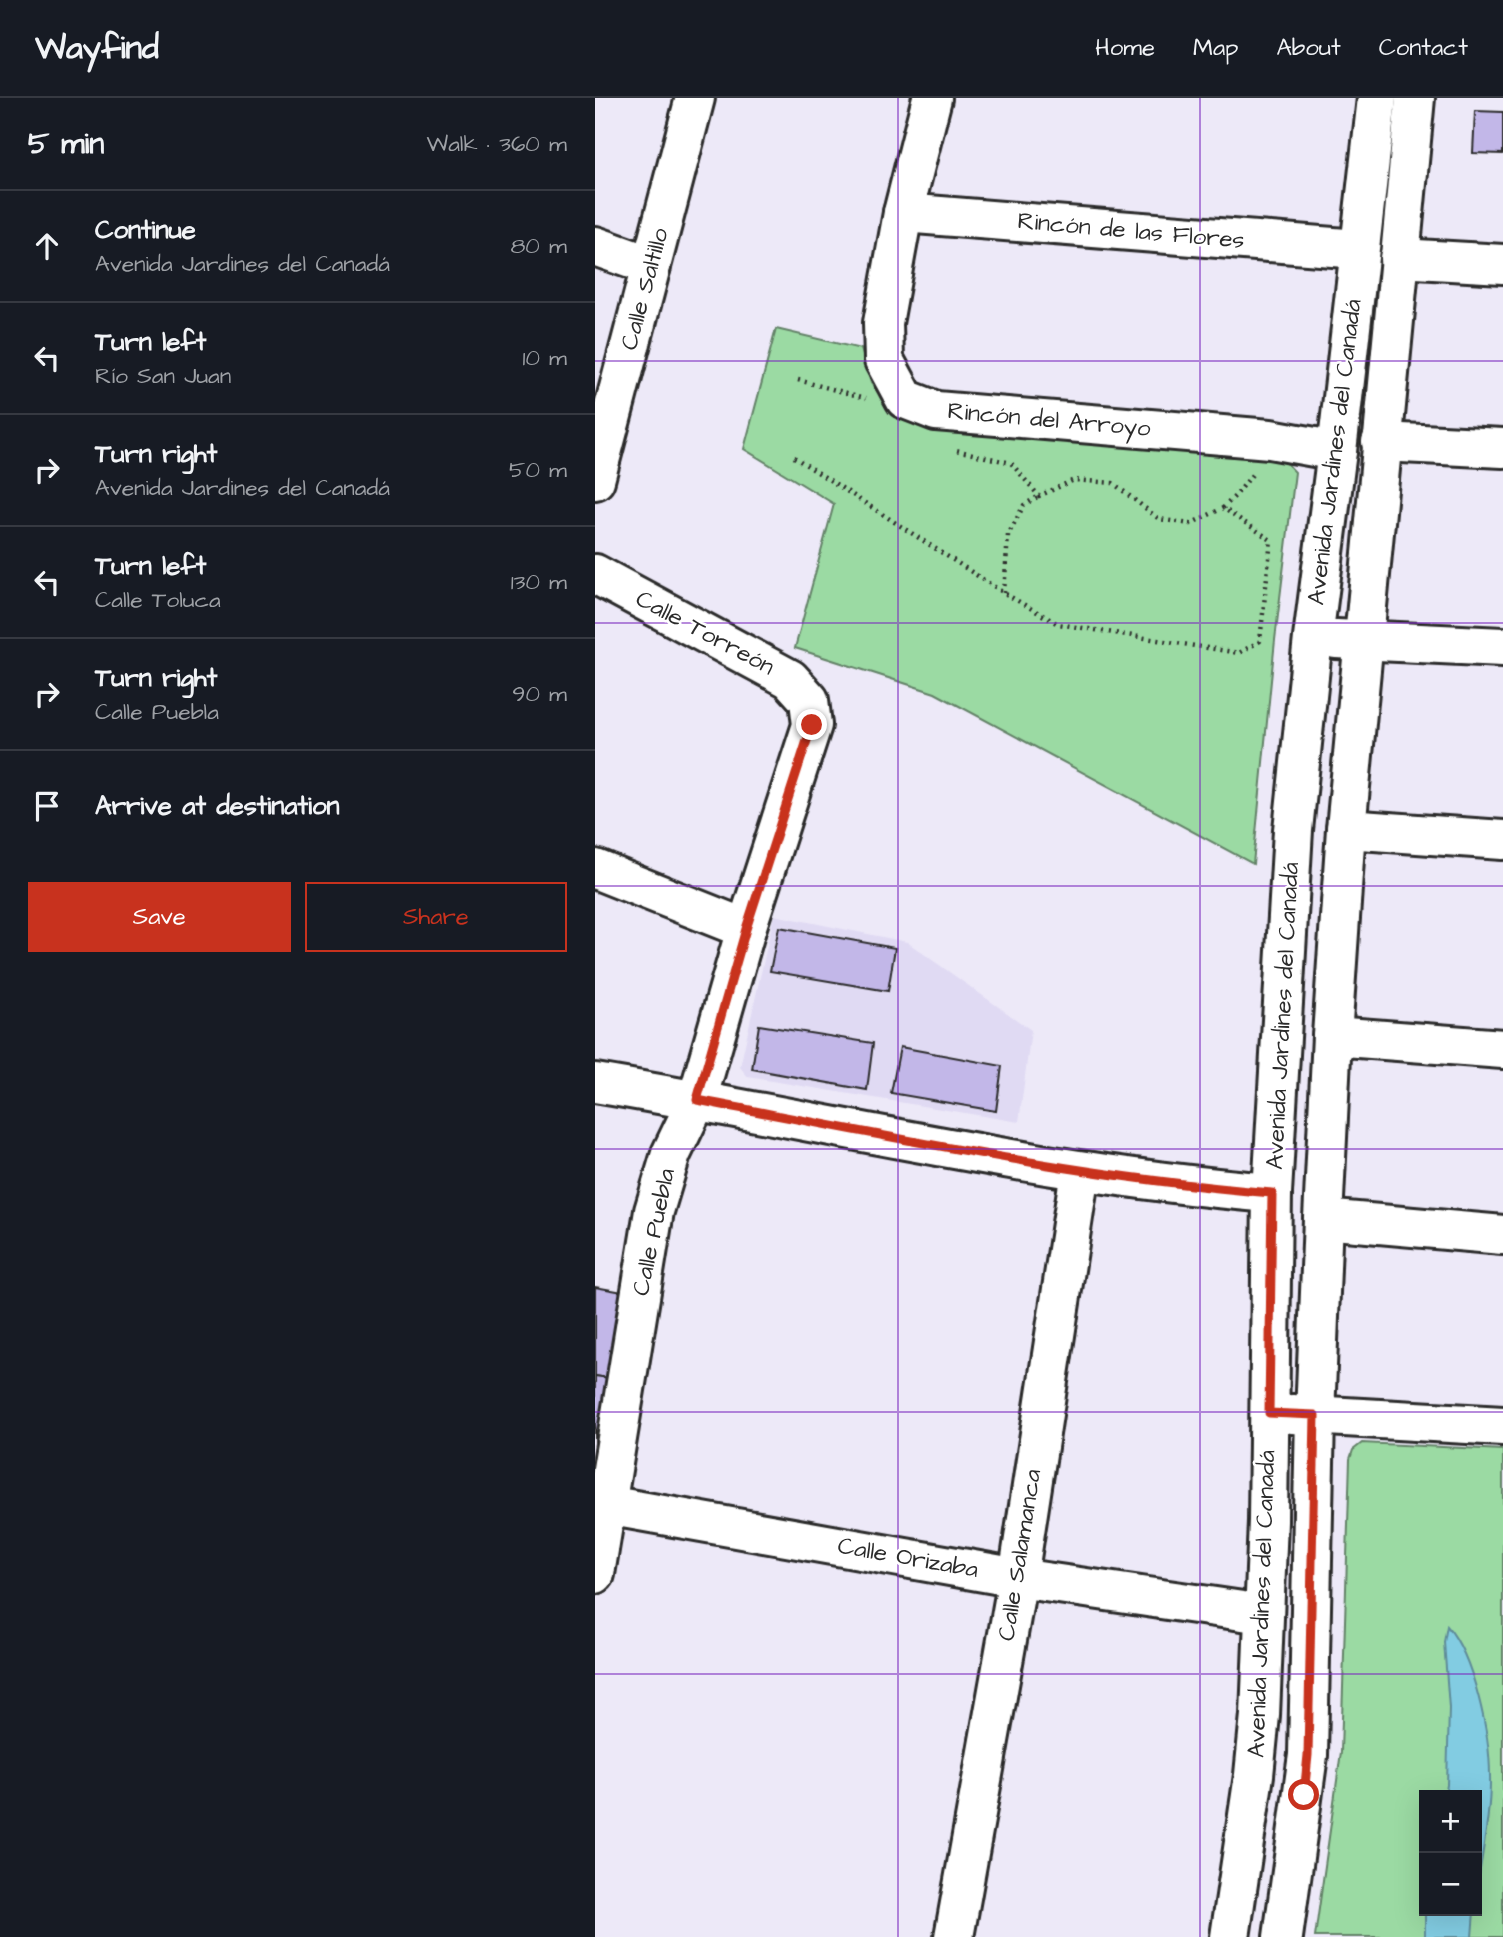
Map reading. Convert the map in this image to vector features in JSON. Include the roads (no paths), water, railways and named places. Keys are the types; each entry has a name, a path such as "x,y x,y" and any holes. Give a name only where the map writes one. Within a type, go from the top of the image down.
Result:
{"street":[{"name":"Calle Saltillo","path":"595,480 695,98"},
{"name":"Rincón del Arroyo","path":"932,98 903,213 883,323 884,360 905,399 936,411 1270,439 1337,451"},
{"name":"Avenida Jardines del Canadá","path":"1230,1937 1258,1743 1268,1521 1272,1193 1293,830 1377,98"},
{"name":"Avenida Jardines del Canadá","path":"1283,1937 1308,1755 1315,1415 1323,1219 1346,828 1415,98"},
{"name":"Rincón de las Flores","path":"903,213 1358,249"},
{"path":"595,246 651,266"},
{"path":"1399,258 1503,264"},
{"path":"1381,442 1503,449"},
{"name":"Calle Torreón","path":"595,575 790,679 809,700"},
{"path":"1313,638 1503,646"},
{"name":"Calle Puebla","path":"595,1574 601,1504 654,1211 671,1154 697,1100 746,929 812,725 809,700"},
{"path":"1346,828 1503,840"},
{"path":"595,869 746,929"},
{"path":"1332,1036 1503,1049"},
{"path":"595,1083 1080,1171 1192,1187 1272,1193"},
{"name":"Calle Salamanca","path":"954,1937 1018,1577 1080,1171"},
{"path":"1323,1219 1503,1235"},
{"path":"1269,1413 1503,1426"},
{"name":"Calle Orizaba","path":"601,1504 1018,1577 1263,1614"}],"water":[{"path":"1447,1626 1465,1657 1484,1719 1490,1776 1482,1857 1482,1790 1446,1790 1449,1708 1444,1642"},
{"path":"1425,1916 1474,1916 1472,1937 1425,1937"}]}
